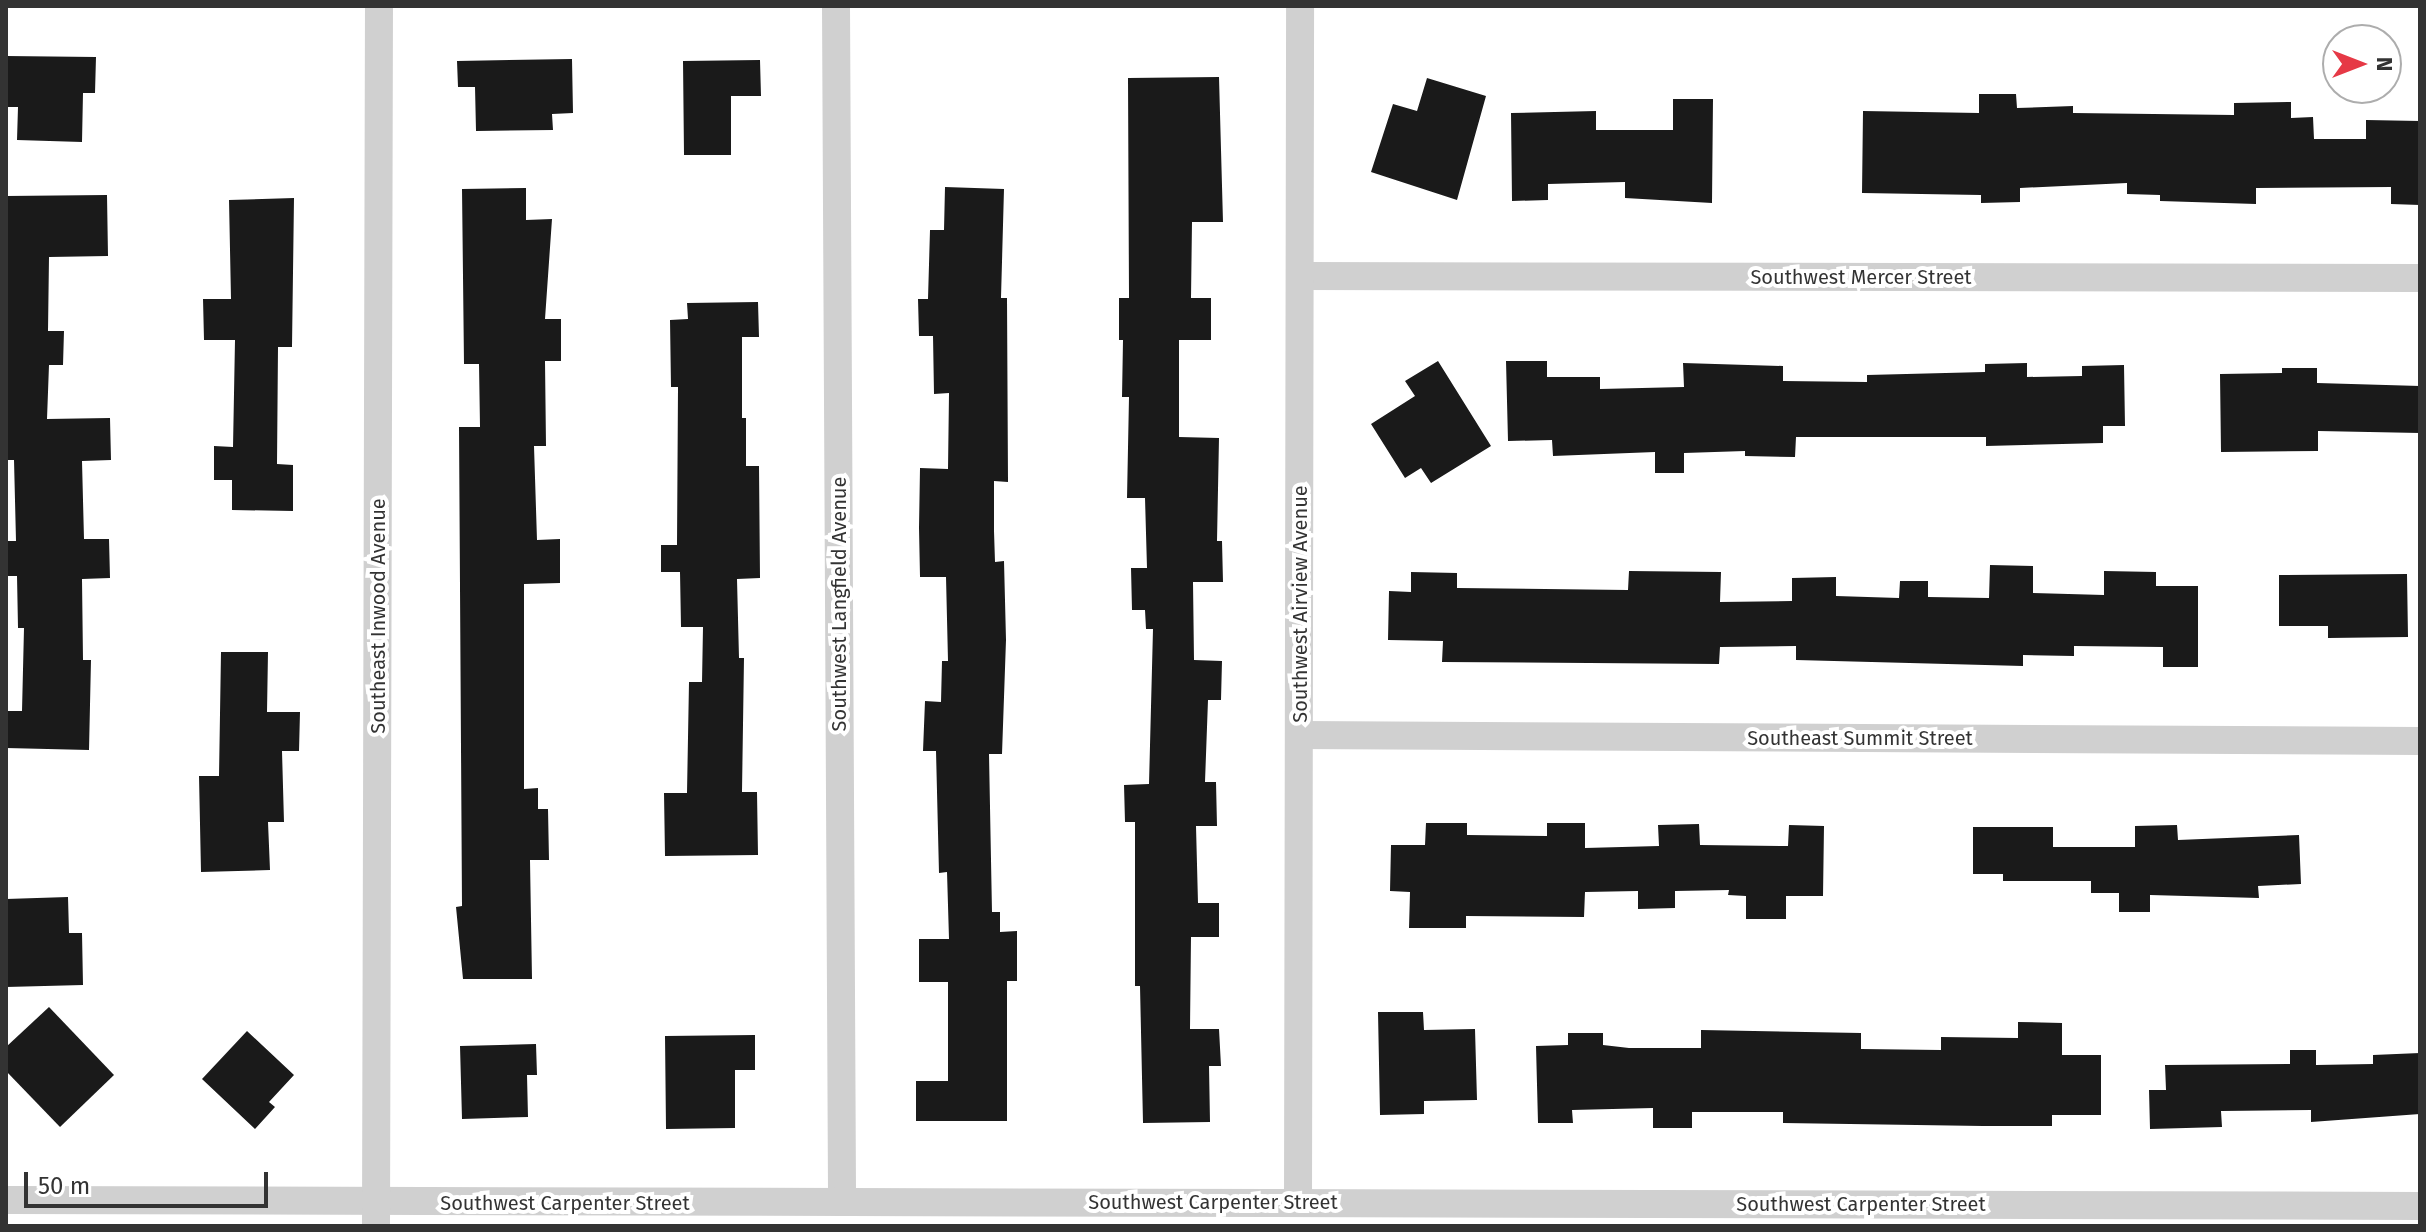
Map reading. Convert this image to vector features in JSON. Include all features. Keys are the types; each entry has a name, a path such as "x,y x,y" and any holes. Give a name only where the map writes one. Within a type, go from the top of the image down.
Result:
{"street":[{"name":"Southeast Inwood Avenue","path":"376,1214 379,6"},
{"name":"Southwest Langfield Avenue","path":"836,6 842,1202"},
{"name":"Southwest Airview Avenue","path":"1298,1202 1300,6"},
{"name":"Southwest Mercer Street","path":"1301,276 2420,278"},
{"name":"Southeast Summit Street","path":"1300,735 2420,741"},
{"name":"Southwest Carpenter Street","path":"6,1200 376,1214 842,1202 2420,1206"}],"building":[{"path":"6,56 96,57 95,93 83,93 82,142 17,140 18,107 6,107"},
{"path":"572,59 573,113 552,114 553,130 476,131 475,87 458,87 457,61"},
{"path":"760,60 761,96 731,96 731,155 684,155 683,61"},
{"path":"1219,77 1223,222 1192,222 1191,298 1211,298 1211,340 1179,340 1179,437 1219,438 1217,541 1222,541 1223,582 1193,582 1194,660 1222,661 1221,700 1208,700 1205,782 1216,782 1217,826 1196,826 1198,903 1219,903 1219,937 1191,937 1190,1029 1219,1029 1221,1066 1209,1066 1210,1122 1143,1123 1140,986 1135,986 1135,822 1125,822 1124,785 1149,784 1153,629 1146,629 1145,610 1132,610 1131,568 1147,568 1145,498 1127,498 1129,397 1122,397 1123,340 1119,340 1119,298 1129,298 1128,78"},
{"path":"1427,78 1486,96 1457,200 1371,172 1393,104 1417,111"},
{"path":"1979,94 2016,94 2017,108 2073,106 2073,113 2234,115 2234,103 2291,102 2291,118 2313,117 2314,139 2366,139 2366,120 2420,121 2420,205 2391,204 2391,187 2256,188 2256,204 2160,201 2160,195 2127,194 2127,183 2020,188 2020,202 1981,203 1981,195 1862,193 1863,111 1979,113"},
{"path":"1673,99 1713,99 1712,203 1625,198 1625,182 1548,184 1548,200 1512,201 1511,113 1596,111 1596,130 1673,130"},
{"path":"945,187 1004,189 1001,298 1007,298 1008,482 994,481 994,531 995,562 1004,561 1006,640 1002,754 989,754 992,912 1000,912 1000,932 1017,931 1017,981 1007,981 1007,1121 916,1121 916,1081 948,1081 948,982 919,982 919,939 949,939 947,872 939,873 936,751 923,751 925,701 941,702 942,661 948,661 946,577 920,577 919,528 920,468 948,469 949,393 934,394 933,336 919,336 918,299 928,299 930,230 944,230"},
{"path":"526,188 526,220 552,219 545,319 561,319 561,361 545,361 546,446 534,446 537,540 560,539 560,583 524,584 524,789 538,788 538,809 548,809 549,860 530,860 532,979 463,979 456,907 462,906 459,427 480,427 479,364 464,364 462,189"},
{"path":"107,195 108,256 49,257 48,331 64,331 63,365 49,365 47,419 110,418 111,460 82,461 84,539 109,539 110,578 82,579 83,660 91,660 89,750 6,748 6,711 22,711 24,628 18,628 17,576 6,576 6,541 16,541 14,460 6,460 6,196"},
{"path":"294,198 292,347 278,347 277,464 293,465 293,511 232,510 232,480 214,480 214,446 233,447 235,340 204,340 203,299 231,299 229,200"},
{"path":"758,302 759,337 742,337 742,418 746,418 746,466 759,466 760,578 737,579 739,658 744,658 742,792 757,792 758,855 665,856 664,793 687,793 689,682 702,682 703,627 681,627 680,572 661,572 661,545 677,545 678,387 671,387 670,320 688,319 687,303"},
{"path":"1438,361 1491,446 1431,483 1421,468 1405,478 1371,424 1415,396 1405,381"},
{"path":"1506,361 1547,361 1547,377 1600,377 1600,389 1684,387 1683,363 1783,366 1783,381 1867,382 1867,375 1985,372 1985,364 2027,363 2027,377 2082,376 2082,366 2124,365 2125,426 2103,426 2103,443 1986,446 1986,437 1796,437 1795,457 1745,456 1745,451 1684,453 1684,473 1655,473 1655,452 1553,456 1552,440 1508,441"},
{"path":"2282,368 2317,368 2317,383 2420,386 2420,433 2318,431 2318,451 2221,452 2220,374 2282,373"},
{"path":"1990,565 2033,566 2033,593 2104,595 2104,571 2156,572 2156,586 2198,586 2198,667 2163,667 2163,647 2074,646 2074,656 2023,655 2023,666 1796,660 1796,646 1720,647 1719,664 1442,662 1443,641 1388,640 1389,591 1411,592 1411,572 1457,573 1457,588 1628,590 1629,571 1721,572 1720,602 1792,601 1792,578 1836,577 1836,596 1899,598 1900,581 1928,581 1928,597 1989,598"},
{"path":"2407,574 2408,637 2328,638 2328,626 2279,626 2279,575"},
{"path":"221,652 268,652 267,712 300,712 299,751 282,751 284,822 268,822 270,870 201,872 199,776 219,776"},
{"path":"1426,823 1467,823 1467,835 1547,836 1547,823 1585,823 1585,848 1659,846 1658,825 1699,824 1700,845 1788,846 1789,825 1824,826 1823,896 1786,896 1786,919 1746,919 1746,896 1728,895 1729,890 1675,891 1675,908 1638,909 1638,891 1585,892 1584,917 1466,916 1466,928 1409,928 1410,892 1390,891 1391,845 1425,845"},
{"path":"2177,825 2178,840 2299,835 2301,884 2258,886 2259,898 2150,895 2150,912 2119,912 2119,893 2091,893 2091,881 2003,881 2003,874 1973,874 1973,827 2053,827 2053,847 2135,847 2135,826"},
{"path":"68,897 69,933 82,933 83,985 6,987 6,899"},
{"path":"49,1007 114,1075 60,1127 6,1071 6,1047"},
{"path":"1378,1012 1423,1012 1424,1030 1475,1029 1477,1100 1424,1101 1424,1114 1380,1115"},
{"path":"2018,1022 2062,1023 2062,1055 2101,1055 2101,1115 2052,1115 2052,1126 1983,1126 1783,1123 1783,1112 1692,1112 1692,1128 1653,1128 1653,1108 1572,1110 1573,1123 1538,1123 1536,1046 1568,1045 1568,1033 1603,1033 1603,1045 1629,1048 1701,1048 1701,1030 1861,1033 1861,1049 1941,1050 1941,1037 2018,1038"},
{"path":"247,1031 294,1075 269,1102 275,1107 255,1129 202,1079"},
{"path":"755,1035 755,1070 735,1070 735,1128 666,1129 665,1036"},
{"path":"536,1044 537,1075 527,1075 528,1117 462,1119 460,1046"},
{"path":"2290,1050 2316,1050 2316,1065 2373,1064 2373,1055 2420,1053 2420,1114 2311,1122 2311,1110 2221,1111 2222,1127 2150,1129 2149,1090 2166,1090 2165,1065 2290,1064"}]}
